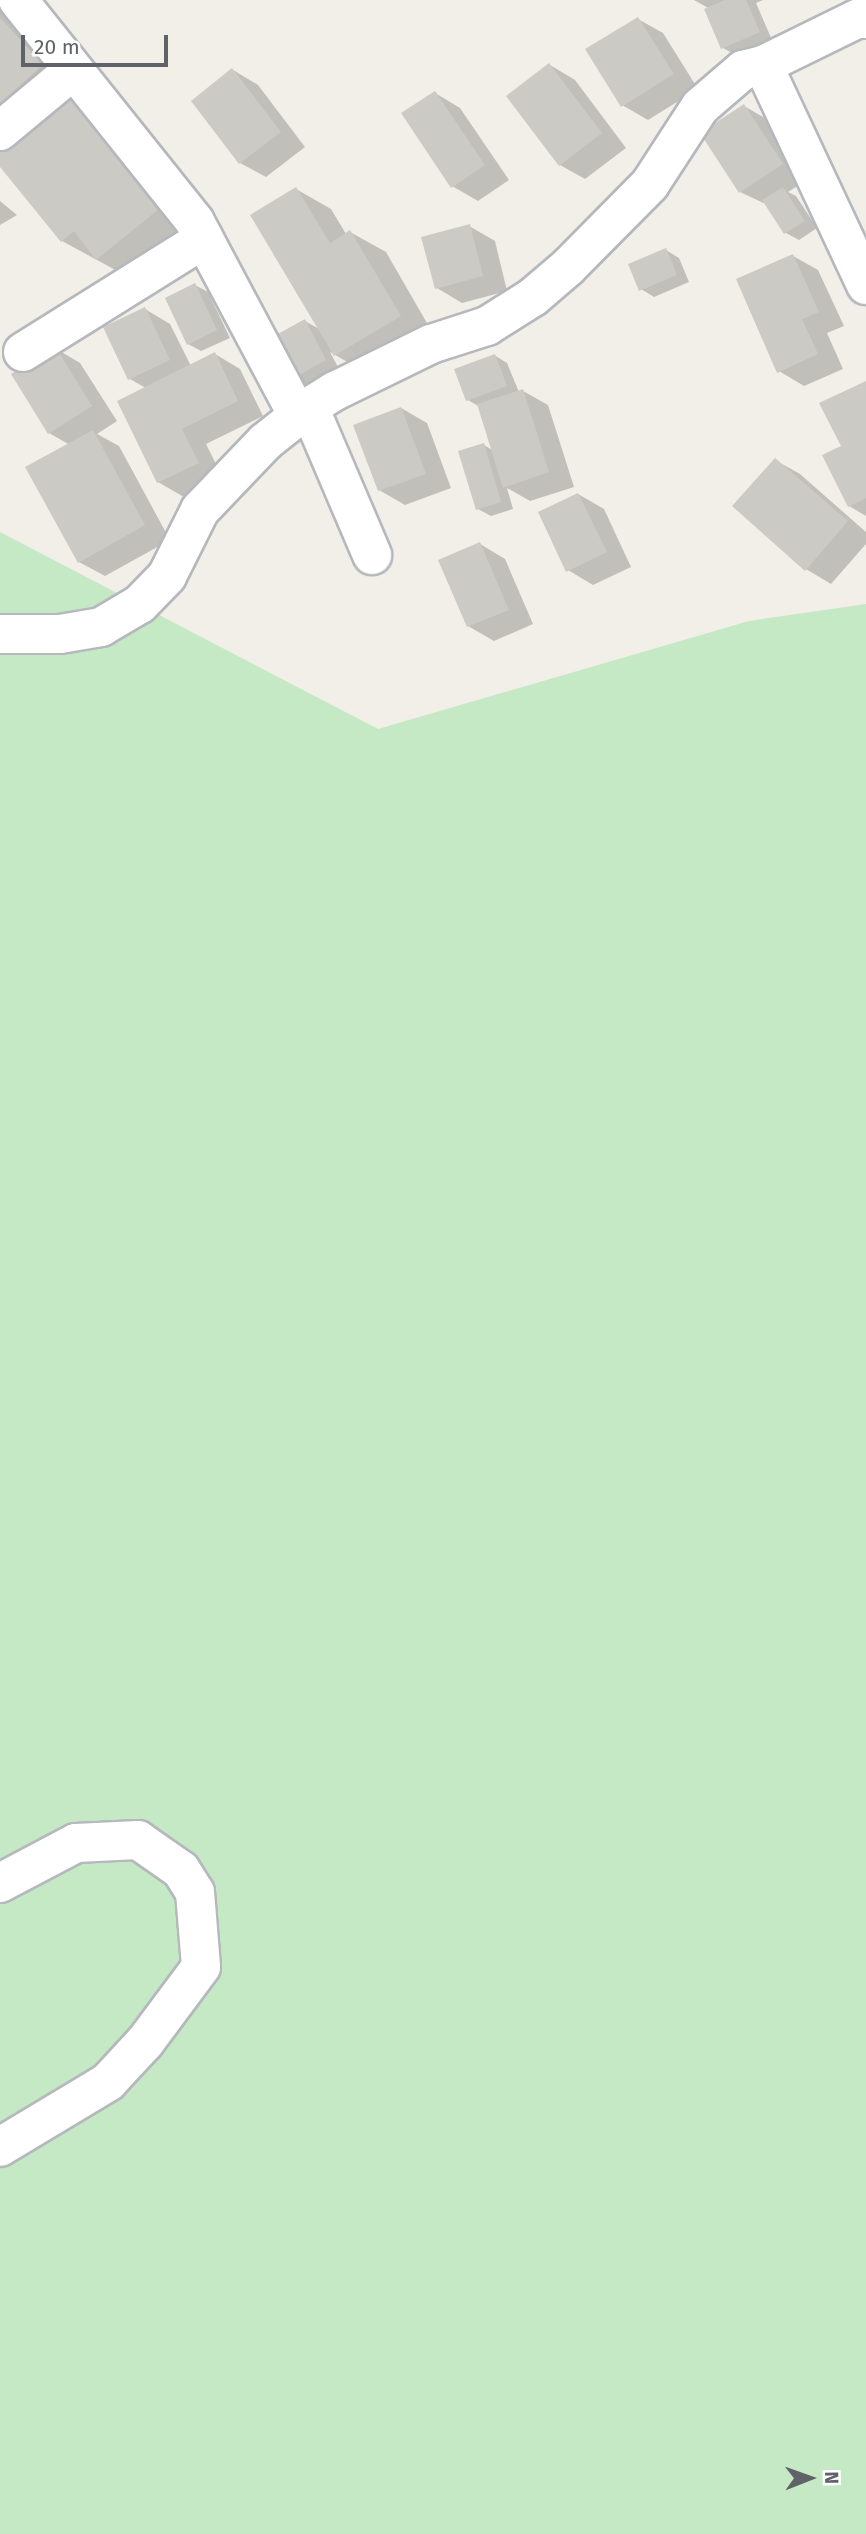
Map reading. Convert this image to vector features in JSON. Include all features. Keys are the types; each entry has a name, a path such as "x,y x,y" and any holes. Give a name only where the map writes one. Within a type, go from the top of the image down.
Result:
{"street":[{"path":"18,0 195,222 304,411 372,555"},
{"path":"0,634 60,634 101,627 139,604 167,576 200,510 265,442 304,411 431,344 487,326 533,297 568,267 650,184 699,107 743,70 763,65 858,13"},
{"path":"763,65 866,285"},
{"path":"0,131 72,71"},
{"path":"23,352 204,239"},
{"path":"0,1883 76,1843 138,1840 181,1870 195,1892 201,1967 145,2042 108,2082 0,2147"}],"green space":[{"path":"0,532 378,729 749,621 866,604 866,2534 0,2534"}],"building":[{"path":"725,0 746,0 760,32 721,49 704,9"},
{"path":"638,17 674,74 621,107 585,49"},
{"path":"0,18 43,64 0,104"},
{"path":"549,63 602,133 559,166 506,96"},
{"path":"232,68 281,132 239,164 191,101"},
{"path":"435,91 485,165 451,188 401,113"},
{"path":"67,94 159,209 96,260 74,231 61,242 0,167 0,149"},
{"path":"744,104 783,164 739,193 700,133"},
{"path":"296,187 330,243 350,230 401,316 334,356 250,215"},
{"path":"783,187 805,221 784,234 762,200"},
{"path":"470,224 483,276 435,289 421,237"},
{"path":"666,248 677,275 639,291 628,264"},
{"path":"793,254 819,312 802,319 818,354 777,373 736,279"},
{"path":"195,283 217,330 187,345 165,298"},
{"path":"145,307 170,360 128,380 103,327"},
{"path":"305,319 326,360 287,382 276,335"},
{"path":"55,346 92,406 48,434 11,374"},
{"path":"215,352 238,401 182,429 199,463 157,483 117,401"},
{"path":"495,354 507,386 466,401 454,369"},
{"path":"866,381 866,498 848,507 822,455 841,446 819,403"},
{"path":"523,389 549,472 503,488 477,404"},
{"path":"401,407 426,474 378,491 353,425"},
{"path":"93,430 145,525 78,563 25,467"},
{"path":"484,443 501,502 476,510 458,451"},
{"path":"775,458 848,521 805,571 732,506"},
{"path":"578,493 607,552 566,572 538,512"},
{"path":"480,542 509,610 467,627 438,560"}]}
